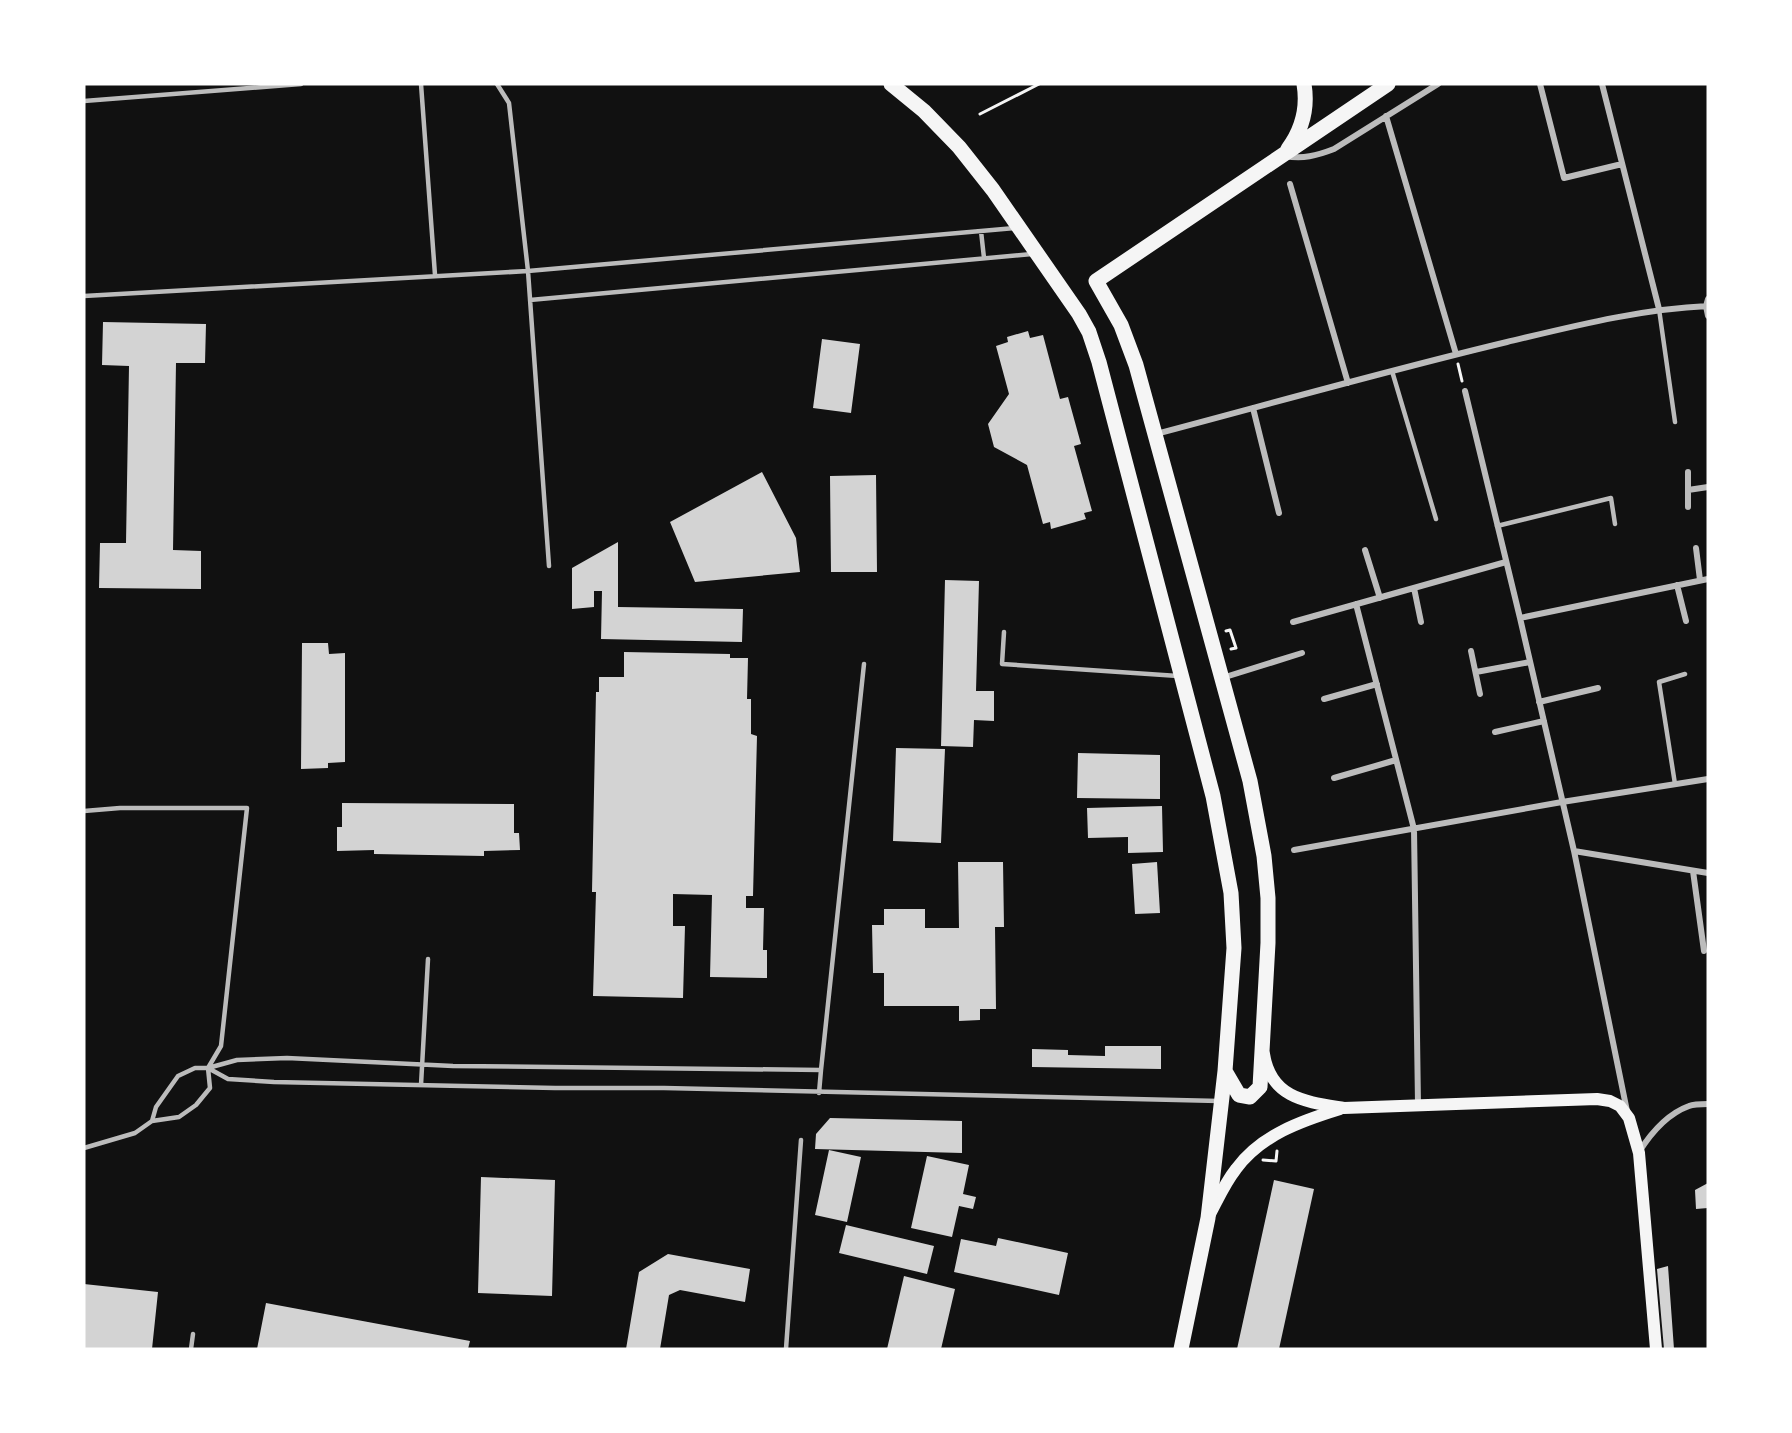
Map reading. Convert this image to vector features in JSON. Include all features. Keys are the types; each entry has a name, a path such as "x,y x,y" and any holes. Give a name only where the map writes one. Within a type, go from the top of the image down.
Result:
{"main road":[{"path":"891,84 924,111 974,164 1020,227 1089,332 1213,796 1231,893 1234,948 1225,1071 1208,1218 1181,1349"},
{"path":"1282,156 1302,124 1306,94 1304,84"},
{"path":"1225,1071 1239,1095 1250,1097 1260,1088 1268,943 1268,898 1264,856 1250,781 1156,434 1129,344 1096,281 1388,84"},
{"path":"1262,1041 1269,1071 1288,1094 1311,1102 1344,1108 1598,1099 1620,1106 1629,1118 1639,1153 1656,1349"},
{"path":"1208,1218 1236,1169 1268,1139 1298,1123 1344,1108"}],"street":[{"path":"1282,156 1302,158 1317,156 1334,149 1438,84"},
{"path":"1540,84 1564,178 1622,164"},
{"path":"1602,84 1659,309"},
{"path":"1386,116 1456,354"},
{"path":"1290,184 1348,383"},
{"path":"1156,434 1456,354 1588,323 1659,309 1708,304 1708,316"},
{"path":"1465,391 1521,618 1574,851 1629,1118"},
{"path":"1253,408 1280,513"},
{"path":"1688,472 1688,507"},
{"path":"1688,490 1708,487"},
{"path":"1696,548 1700,580"},
{"path":"1365,550 1380,598"},
{"path":"1293,622 1506,562"},
{"path":"1521,618 1708,579"},
{"path":"1677,585 1686,621"},
{"path":"1414,588 1421,622"},
{"path":"1356,604 1414,829 1418,1104"},
{"path":"1472,651 1480,694"},
{"path":"1221,678 1302,653"},
{"path":"1476,672 1530,662"},
{"path":"1324,699 1377,684"},
{"path":"1539,702 1598,688"},
{"path":"1495,732 1544,721"},
{"path":"1334,778 1396,760"},
{"path":"1294,850 1562,802 1708,779"},
{"path":"1574,851 1708,873"},
{"path":"1693,871 1704,951"},
{"path":"1639,1153 1651,1134 1667,1119 1689,1106 1708,1104"}],"lane":[{"path":"84,101 301,84"},
{"path":"421,84 435,275"},
{"path":"497,84 509,103 528,271 549,566"},
{"path":"84,296 528,271 1020,227"},
{"path":"981,231 984,258"},
{"path":"530,300 1038,254"},
{"path":"1659,309 1675,422"},
{"path":"1392,371 1436,519"},
{"path":"1497,526 1611,498 1615,524"},
{"path":"1004,632 1002,664 1181,676"},
{"path":"819,1093 864,664"},
{"path":"1675,784 1659,682 1685,674"},
{"path":"84,811 120,808 247,808 221,1046 208,1068 210,1088 196,1105 179,1117 152,1121 135,1133 84,1148"},
{"path":"421,1085 428,959"},
{"path":"152,1121 156,1107 178,1076 195,1068 208,1068 237,1060 287,1058 422,1065 821,1070"},
{"path":"208,1068 228,1079 274,1082 664,1088 1222,1101"},
{"path":"786,1349 801,1140"},
{"path":"191,1349 193,1334"}],"path":[{"path":"980,114 1040,84"},
{"path":"1456,354 1465,391"},
{"path":"1230,630 1236,648"},
{"path":"1276,1161 1278,1150"}],"building":[{"path":"103,322 206,324 205,363 176,363 173,550 201,551 201,589 99,588 100,543 126,543 129,366 102,365"},
{"path":"1028,331 1030,338 1043,335 1060,399 1068,397 1081,444 1074,446 1092,511 1084,513 1086,519 1051,529 1050,522 1043,524 1027,465 994,447 988,424 1009,394 996,346 1008,342 1007,337"},
{"path":"822,339 860,344 851,413 813,408"},
{"path":"762,472 796,538 800,572 695,582 670,522"},
{"path":"876,475 877,572 831,572 830,476"},
{"path":"618,542 618,607 743,609 742,642 601,639 602,591 594,591 594,607 572,609 572,568"},
{"path":"945,580 979,581 976,691 994,691 994,721 974,720 973,747 941,746"},
{"path":"302,643 328,643 329,654 345,653 345,762 328,763 328,768 301,769"},
{"path":"624,652 730,654 730,658 748,658 747,699 751,699 751,734 757,736 753,896 746,896 746,908 764,908 763,950 767,950 767,978 710,977 712,895 673,894 673,926 685,926 683,998 593,996 596,892 592,892 596,692 599,692 599,677 624,677"},
{"path":"896,748 945,749 941,843 893,841"},
{"path":"1078,753 1160,755 1160,799 1077,798"},
{"path":"342,803 514,804 514,833 519,833 520,850 484,851 484,856 374,854 374,850 337,851 337,827 342,827"},
{"path":"1162,806 1163,852 1128,853 1128,837 1088,838 1087,808"},
{"path":"958,862 1003,862 1004,927 995,927 996,1009 980,1009 980,1020 959,1021 959,1006 884,1006 884,973 873,973 872,925 884,925 884,909 925,909 925,928 959,928"},
{"path":"1157,862 1160,913 1135,914 1132,864"},
{"path":"1105,1046 1161,1046 1161,1069 1032,1067 1032,1049 1068,1050 1068,1055 1105,1056"},
{"path":"830,1118 962,1121 962,1153 815,1149 816,1134"},
{"path":"829,1150 861,1157 847,1222 815,1215"},
{"path":"927,1156 969,1165 963,1194 976,1197 973,1209 959,1206 952,1237 911,1228"},
{"path":"481,1177 555,1180 552,1296 478,1293"},
{"path":"1274,1180 1314,1189 1279,1349 1237,1349"},
{"path":"1708,1183 1708,1208 1696,1209 1695,1190"},
{"path":"846,1225 934,1246 927,1274 839,1253"},
{"path":"998,1238 1068,1253 1059,1295 954,1272 961,1239 996,1246"},
{"path":"668,1254 750,1269 745,1302 680,1290 669,1295 660,1349 626,1349 639,1272"},
{"path":"1668,1266 1674,1349 1664,1349 1657,1269"},
{"path":"904,1276 955,1289 941,1349 887,1349"},
{"path":"84,1284 158,1292 152,1349 84,1349"},
{"path":"266,1303 470,1341 468,1349 257,1349"}]}
